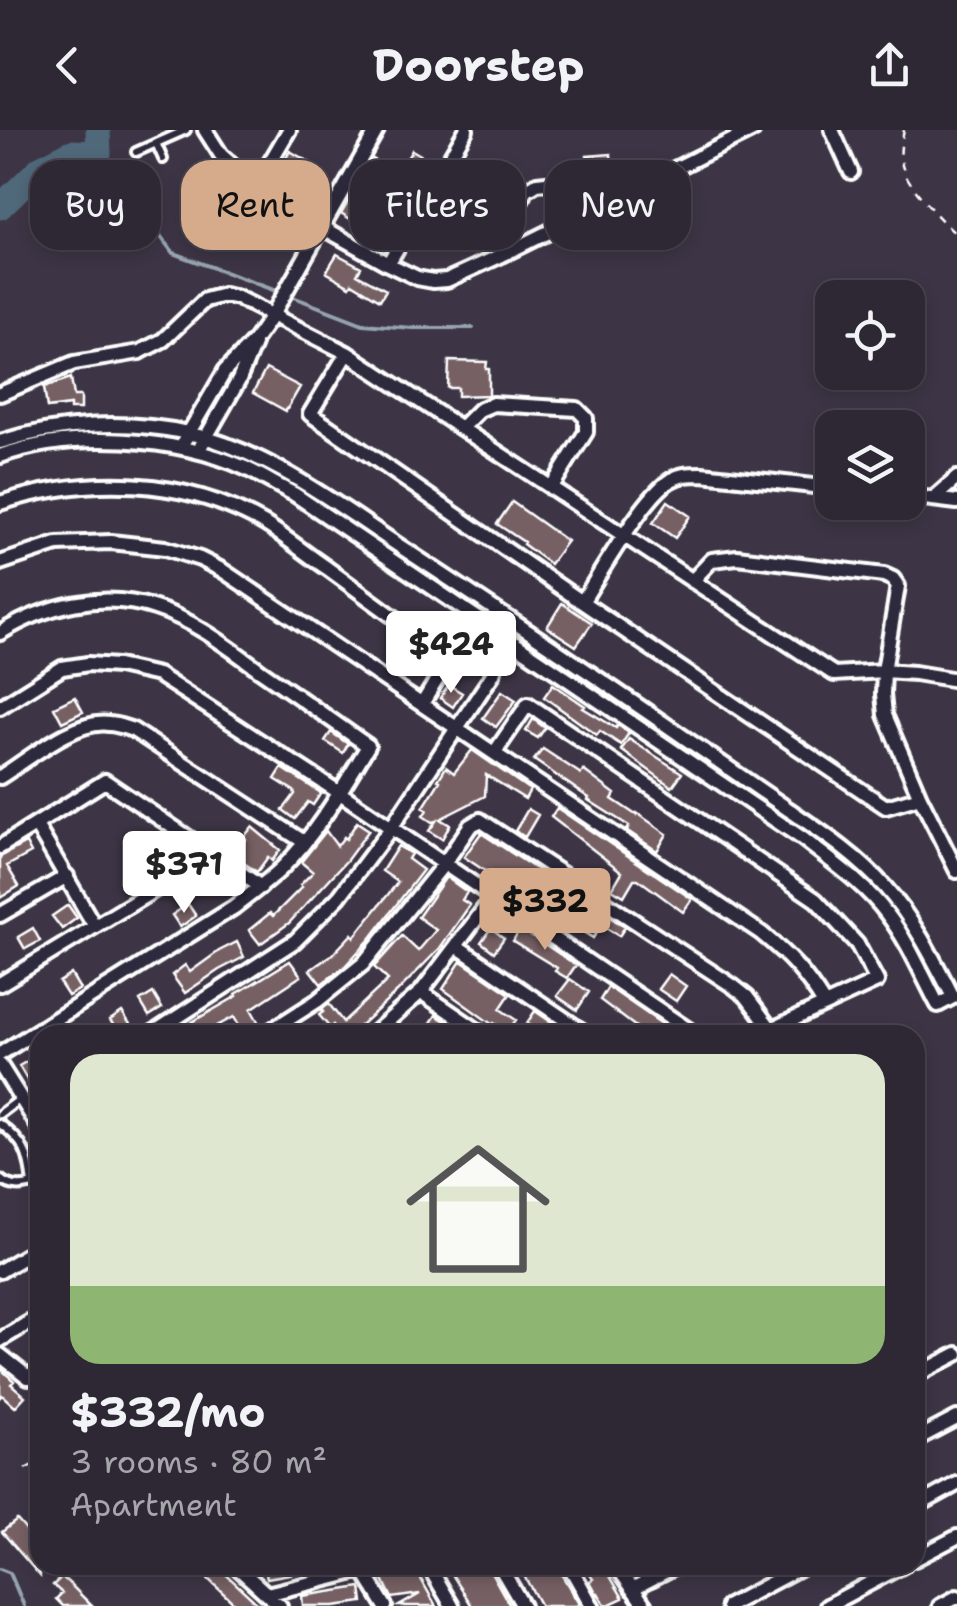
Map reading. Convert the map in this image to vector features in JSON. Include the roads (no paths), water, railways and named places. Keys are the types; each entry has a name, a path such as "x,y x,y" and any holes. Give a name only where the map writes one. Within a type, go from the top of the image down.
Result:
{"street":[{"path":"205,130 228,160"},
{"path":"271,160 289,130"},
{"path":"330,214 377,130"},
{"path":"388,264 466,130"},
{"path":"691,160 753,130"},
{"path":"832,130 851,172"},
{"path":"502,255 503,232 527,190 545,183"},
{"path":"330,232 417,278 433,281 447,280 545,233"},
{"path":"181,448 216,386 273,314 309,250"},
{"path":"0,394 74,363 140,352 163,340 204,300 224,294 238,298 347,352 834,674 884,671 957,680"},
{"path":"202,445 244,370 254,341"},
{"path":"347,352 310,414 886,807 920,797"},
{"path":"216,386 231,395"},
{"path":"461,428 478,410 494,404 578,408 586,418 586,432 551,488"},
{"path":"0,442 62,428 134,426 188,434 202,445 294,494 512,647 803,839 890,916 938,1005 953,997 918,929 885,886 858,860 525,628 301,482 247,454 202,445 181,448 132,441 60,443 0,456"},
{"path":"582,602 651,498 667,482 683,474 815,486"},
{"path":"933,498 957,478"},
{"path":"0,503 72,486 134,484 193,494 265,524 450,658 422,704"},
{"path":"925,497 957,502"},
{"path":"0,563 56,544 112,542 165,548 200,558 761,932 807,976 824,1004"},
{"path":"692,581 712,560 738,557 893,579 898,586 884,671 885,715 957,871"},
{"path":"0,632 22,619 80,602 154,608 204,631 368,746 304,842 260,887 46,1025"},
{"path":"165,1025 295,941 339,897 458,728 493,674 497,658 512,647 525,628"},
{"path":"0,707 62,668 88,664 118,666 158,675 340,792 681,1025"},
{"path":"495,752 528,704 816,900 857,944 877,980 780,1025"},
{"path":"0,778 77,728 110,724 133,730 304,842"},
{"path":"0,847 105,782 260,887"},
{"path":"280,1025 317,1002 363,964 470,826 480,820 734,986 758,1010 763,1025"},
{"path":"36,825 94,925"},
{"path":"0,984 212,855"},
{"path":"0,915 67,876"},
{"path":"383,1025 421,992 492,897"},
{"path":"458,946 573,1025"},
{"path":"421,992 469,1025"},
{"path":"0,1054 30,1035"},
{"path":"0,1065 30,1104"},
{"path":"0,1271 30,1253"},
{"path":"0,1340 30,1322"},
{"path":"925,1371 957,1354"},
{"path":"0,1355 30,1377"},
{"path":"925,1435 957,1418"},
{"path":"925,1501 957,1484"},
{"path":"925,1554 957,1537"},
{"path":"246,1575 280,1606"},
{"path":"267,1594 336,1575"},
{"path":"366,1575 385,1606"},
{"path":"434,1575 452,1606"},
{"path":"505,1575 523,1606"},
{"path":"574,1575 592,1606"},
{"path":"623,1575 645,1606"},
{"path":"632,1589 659,1575"},
{"path":"728,1606 786,1575"},
{"path":"827,1606 885,1575"},
{"path":"940,1606 957,1597"}],"lane":[{"path":"136,152 186,130"},
{"path":"156,143 162,159"},
{"path":"0,1114 30,1104"},
{"path":"0,1124 22,1143 30,1166"},
{"path":"0,1178 7,1185 30,1185"}],"waterway":[{"path":"0,207 40,168 72,152 99,153 98,130"},
{"path":"99,153 173,253 279,292"},
{"path":"288,295 363,324 473,328"},
{"path":"0,1569 10,1573 24,1606"}]}
